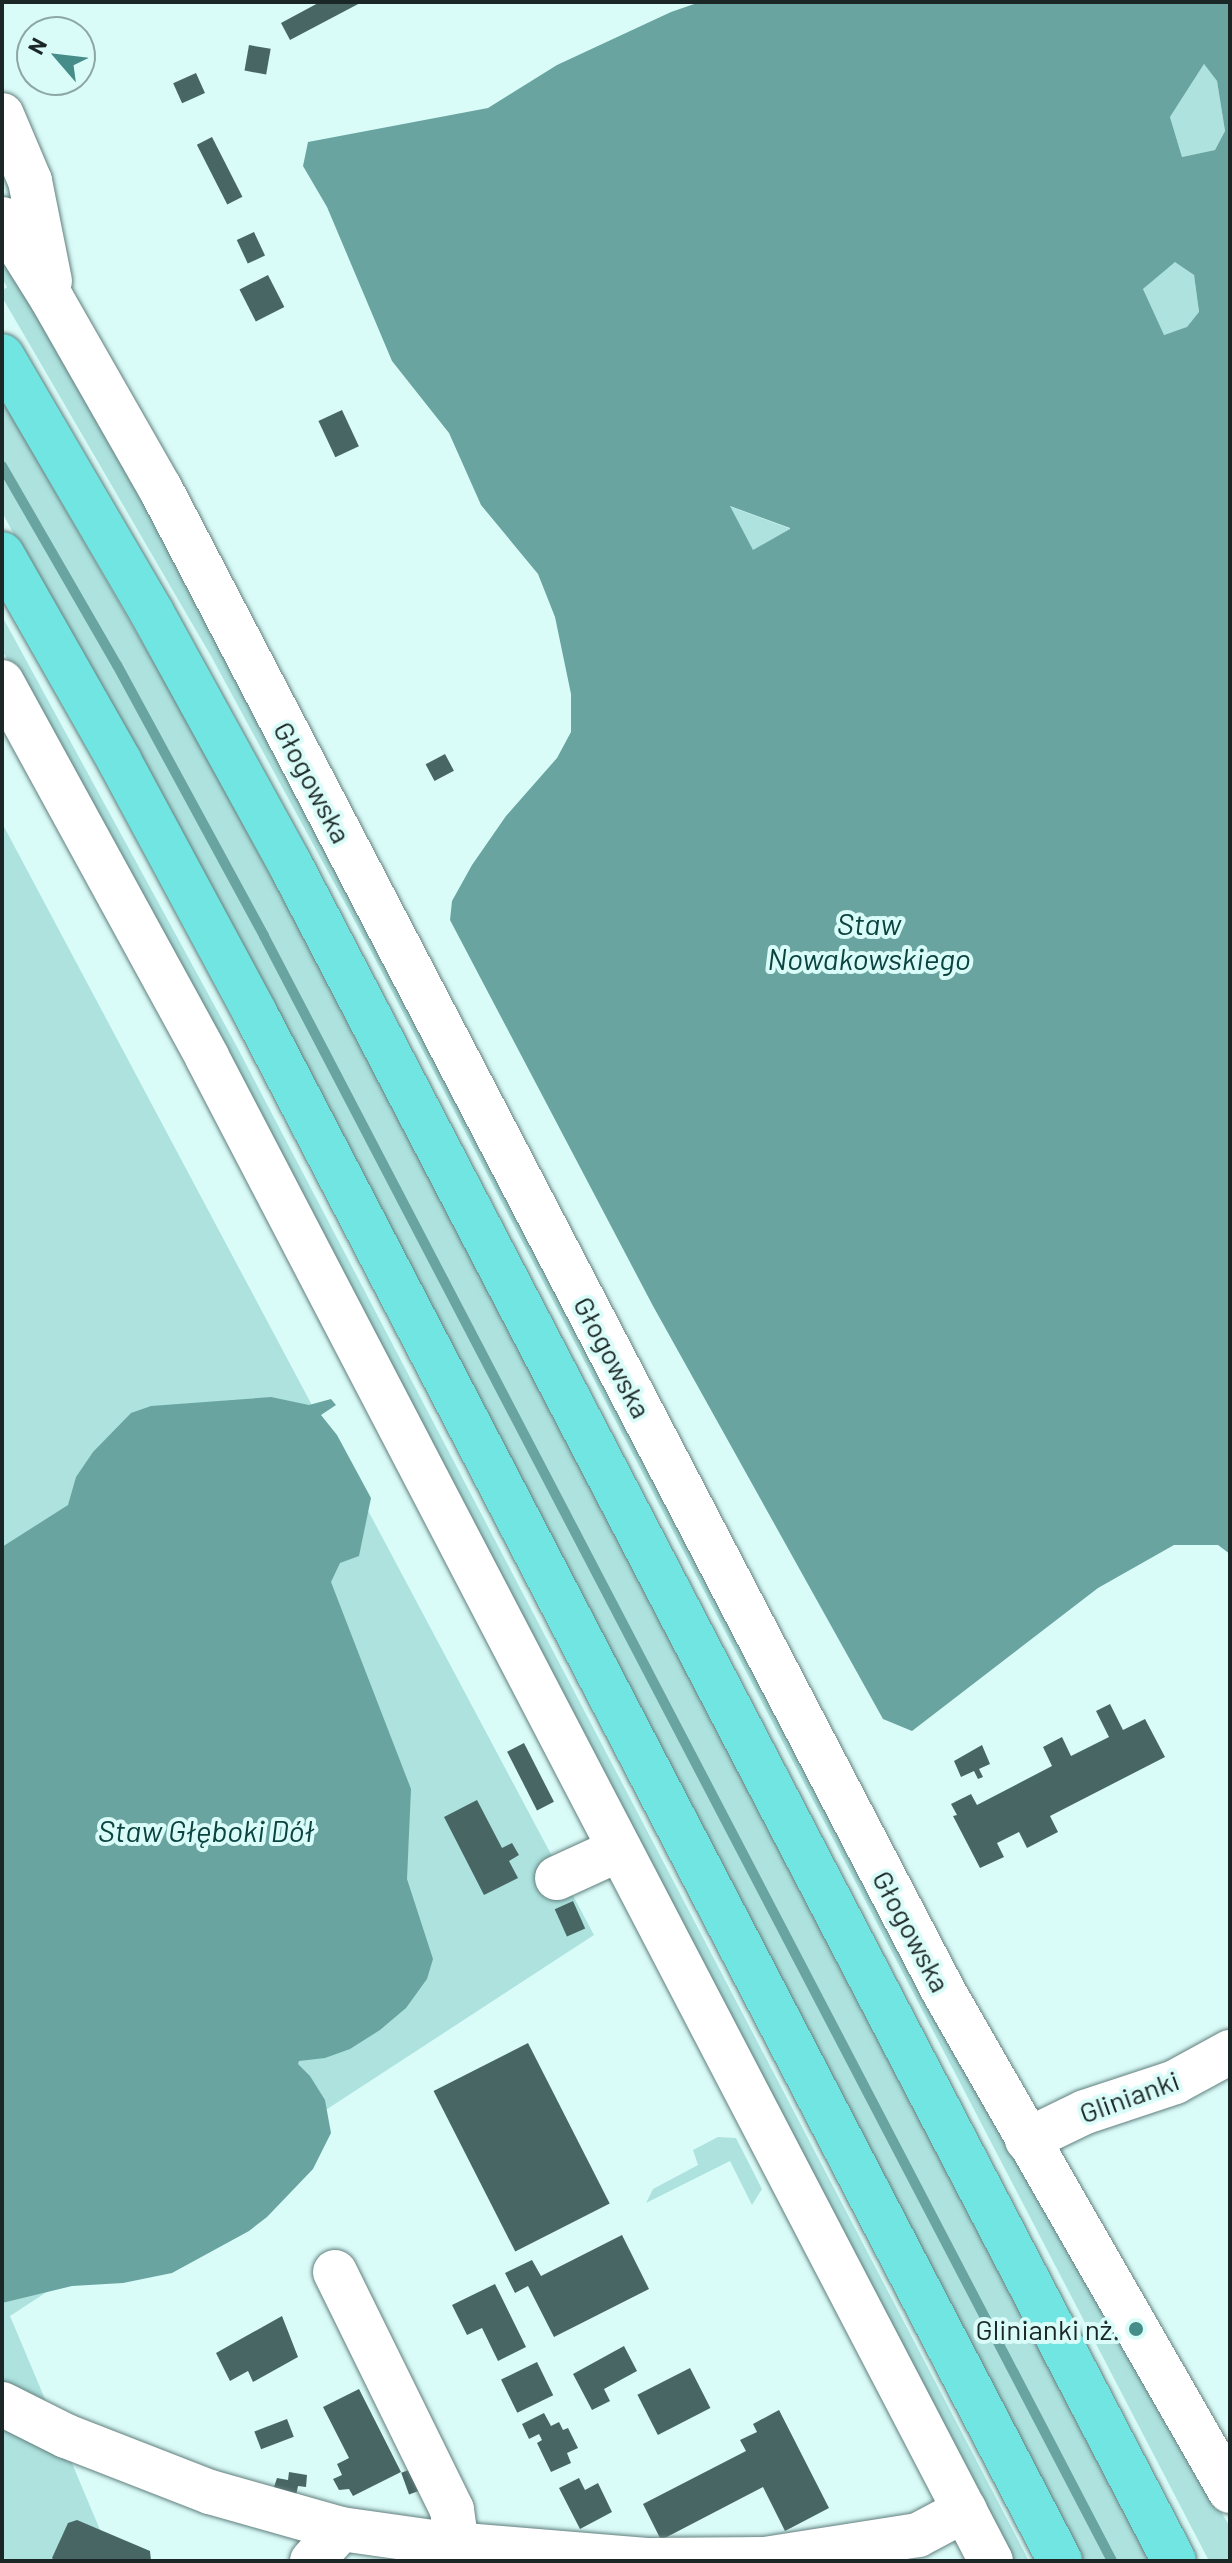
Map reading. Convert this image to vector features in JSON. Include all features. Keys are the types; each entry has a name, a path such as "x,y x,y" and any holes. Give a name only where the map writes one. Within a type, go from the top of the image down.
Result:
{"main road":[{"name":"Głogowska","path":"2,356 152,613 297,877 1174,2561"},
{"path":"2,554 113,750 255,1013 1060,2561"}],"street":[{"path":"2,115 30,181 52,299"},
{"name":"Głogowska","path":"2,219 52,299 160,488 923,1953 1230,2491"},
{"path":"2,682 214,1071 991,2561"},
{"path":"557,1878 620,1849"},
{"name":"Glinianki","path":"1027,2140 1085,2112 1175,2082 1230,2052"},
{"path":"335,2272 452,2510 457,2544"},
{"path":"2,2404 66,2436 185,2484 341,2529 457,2544 649,2560 765,2559 918,2535 965,2510"},
{"path":"312,2561 341,2529"}],"shaded area":[{"path":"1204,64 1217,81 1225,131 1215,150 1182,157 1170,117"},
{"path":"2,255 62,351 1165,2417 1230,2527 1230,2561 1209,2561 371,951 211,656 2,297 2,291 7,287 2,278"},
{"path":"1175,261 1194,275 1199,313 1187,328 1163,335 1143,289"},
{"path":"2,400 189,724 297,925 1149,2561 1084,2561 747,1915 2,512"},
{"path":"729,506 791,529 753,551"},
{"path":"2,616 236,1045 1029,2561 1012,2561 100,822 2,650"},
{"name":"Staw Głęboki Dół","path":"2,823 594,1935 10,2316 103,2537 74,2561 2,2561"},
{"path":"718,2137 736,2138 762,2189 752,2205 730,2161 646,2203 653,2189 698,2165 693,2150"}],"water":[{"name":"Staw Nowakowskiego","path":"700,2 1230,2 1230,1554 1218,1545 1174,1545 1098,1588 912,1731 883,1719 653,1306 450,920 452,901 472,865 506,816 557,758 571,732 571,694 555,617 538,574 481,505 449,433 392,361 327,207 303,166 308,142 488,108 557,65 671,12","holes":["1204,64 1217,81 1225,131 1215,150 1182,157 1170,117","1175,262 1194,275 1199,312 1187,327 1164,335 1143,289","730,506 790,528 753,550"]},
{"name":"Staw Głęboki Dół","path":"271,1397 309,1405 331,1399 336,1405 321,1415 337,1435 371,1498 359,1556 340,1563 331,1582 411,1789 407,1879 433,1959 427,1979 406,2008 380,2030 350,2049 325,2058 299,2061 298,2064 310,2076 325,2100 331,2133 313,2169 267,2217 249,2231 172,2273 123,2283 72,2286 2,2303 2,1547 68,1505 76,1477 93,1452 131,1413 151,1406"}],"building":[{"path":"320,2 362,2 290,40 281,23"},
{"path":"249,45 271,49 266,74 244,71"},
{"path":"196,73 205,93 182,103 173,83"},
{"path":"212,137 242,197 227,204 197,145"},
{"path":"254,232 265,256 248,264 237,240"},
{"path":"268,275 284,307 256,322 239,290"},
{"path":"342,410 359,446 335,457 318,421"},
{"path":"445,754 454,771 434,781 426,764"},
{"path":"1110,1704 1123,1730 1145,1719 1165,1757 1050,1816 1058,1832 1027,1848 1019,1832 997,1843 1004,1857 980,1868 953,1816 957,1815 951,1804 971,1794 977,1805 1052,1766 1043,1747 1062,1737 1071,1756 1109,1737 1096,1711"},
{"path":"524,1743 554,1802 537,1810 507,1752"},
{"path":"982,1745 990,1764 979,1769 983,1777 978,1779 974,1771 961,1777 954,1761"},
{"path":"477,1800 502,1848 512,1843 519,1855 509,1861 518,1878 484,1895 444,1817"},
{"path":"573,1901 585,1928 567,1937 555,1909"},
{"path":"528,2043 610,2203 515,2252 434,2091"},
{"path":"622,2235 649,2289 554,2337 528,2286 515,2293 505,2273 532,2260 541,2276"},
{"path":"495,2284 526,2347 498,2361 482,2328 467,2335 452,2305"},
{"path":"282,2316 298,2357 253,2382 248,2371 230,2381 216,2353"},
{"path":"624,2346 637,2371 604,2389 610,2401 592,2410 573,2374"},
{"path":"537,2362 553,2395 517,2413 501,2380"},
{"path":"690,2368 710,2408 658,2435 637,2395"},
{"path":"359,2389 401,2472 353,2496 349,2489 339,2490 333,2479 342,2475 337,2464 349,2458 323,2407"},
{"path":"779,2410 829,2508 785,2531 763,2487 661,2540 643,2504 746,2451 740,2440 757,2432 753,2424"},
{"path":"544,2413 551,2426 559,2422 563,2430 568,2428 578,2448 567,2453 571,2463 551,2472 537,2443 542,2440 539,2434 529,2439 522,2424"},
{"path":"287,2419 294,2437 261,2449 254,2432"},
{"path":"420,2466 428,2488 409,2494 401,2473"},
{"path":"289,2472 307,2475 306,2487 298,2486 295,2500 271,2496 277,2478 288,2480"},
{"path":"579,2478 585,2490 598,2483 612,2512 580,2529 559,2488"},
{"path":"77,2520 150,2551 151,2561 55,2561 52,2558 68,2523"}],"waterway":[{"path":"2,466 117,665 264,936 1112,2561"}],"place":[{"name":"Glinianki nż.","path":"1136,2329"}]}
